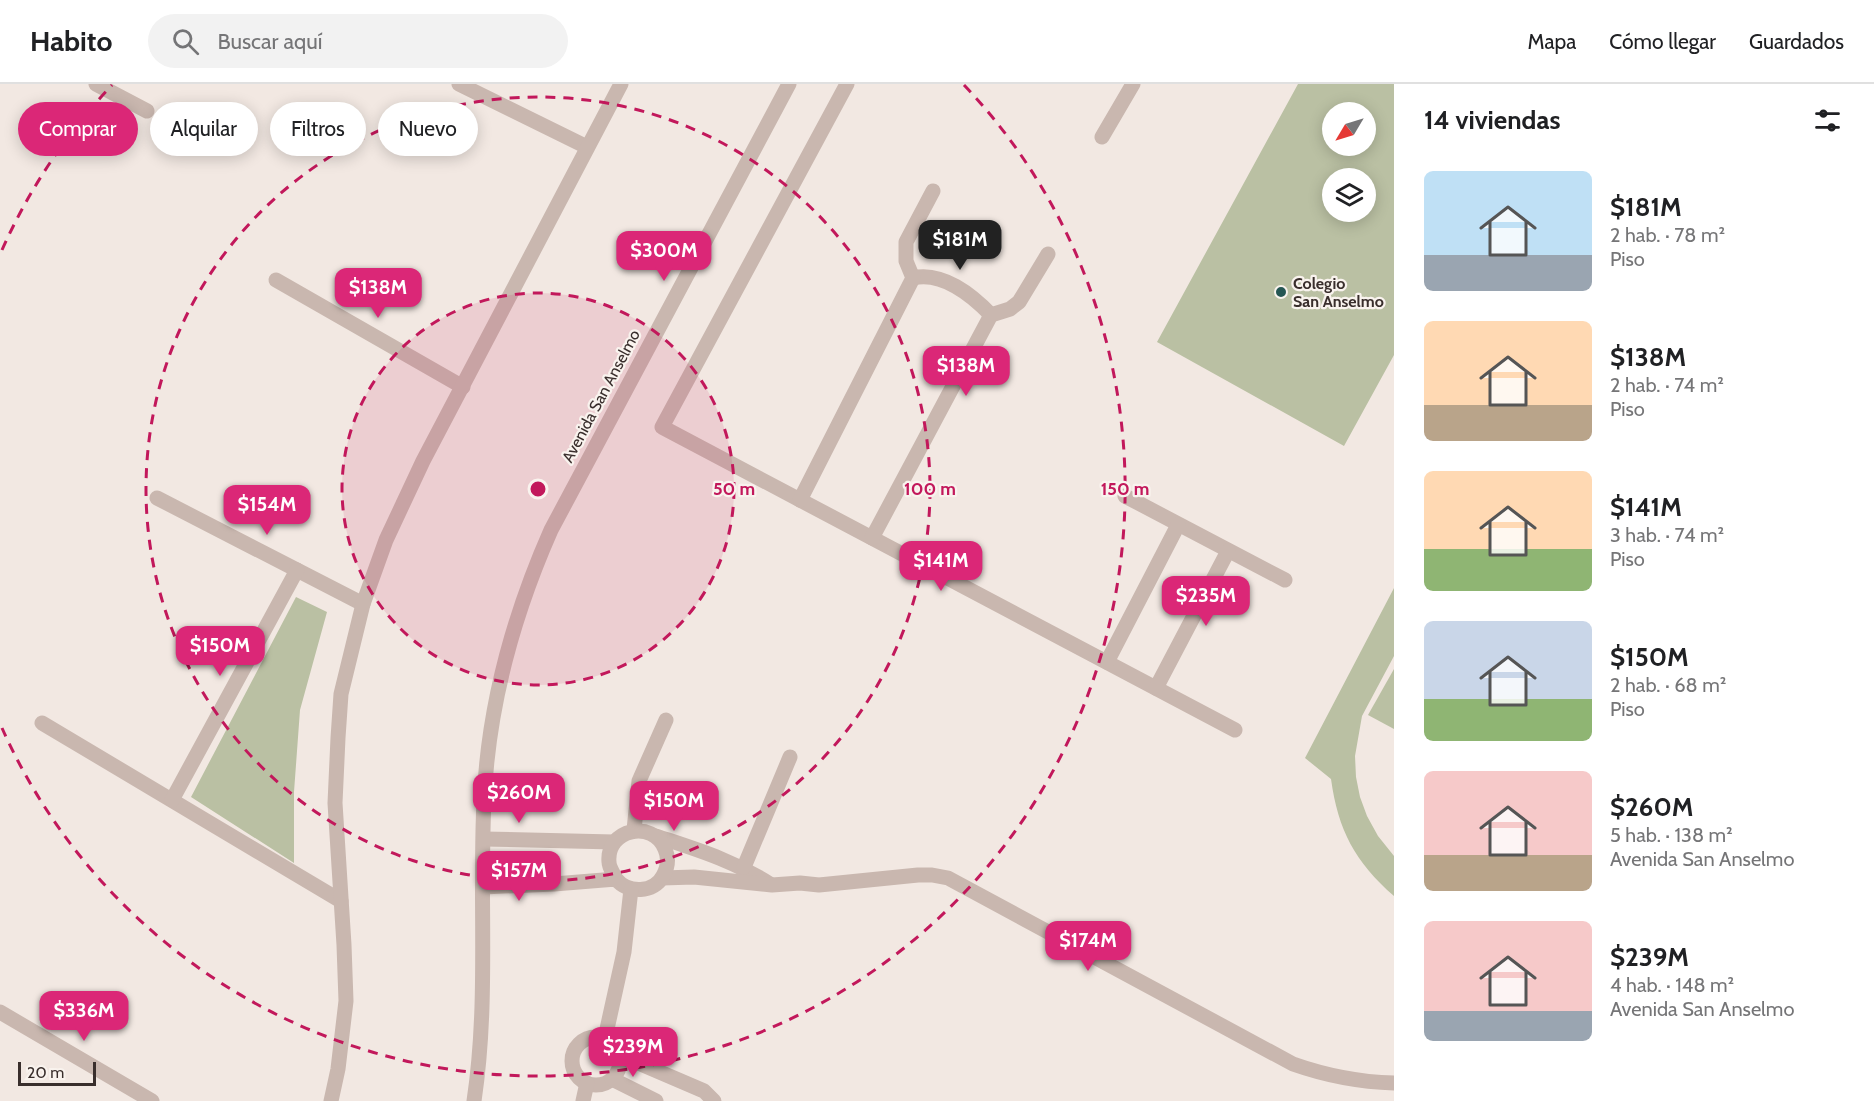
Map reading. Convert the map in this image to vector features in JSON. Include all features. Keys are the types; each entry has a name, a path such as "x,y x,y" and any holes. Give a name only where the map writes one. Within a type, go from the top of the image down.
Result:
{"street":[{"path":"96,84 147,111"},
{"path":"459,84 587,147"},
{"path":"331,1101 338,1069 346,1001 335,803 338,738 341,694 363,604 386,540 414,481 621,84"},
{"name":"Avenida San Anselmo","path":"474,1101 483,1014 484,802 487,759 496,697 509,639 535,566 569,495 789,84"},
{"path":"846,84 662,427 1235,730"},
{"path":"1102,137 1133,84"},
{"path":"914,278 906,261 906,242 933,191"},
{"path":"873,538 992,315 1010,309 1019,302 1048,254"},
{"path":"800,500 914,278 925,275 936,277 967,294 992,315"},
{"path":"276,280 463,387"},
{"path":"1125,496 1285,580"},
{"path":"157,498 363,604"},
{"path":"1107,662 1178,525"},
{"path":"1156,688 1228,551"},
{"path":"172,800 297,570"},
{"path":"634,831 639,782 666,720"},
{"path":"42,723 341,901"},
{"path":"744,867 790,758"},
{"path":"656,836 664,845 668,856 667,868 662,878 653,886 642,890 631,889 620,884 609,864 609,853 614,842 623,834 645,831 744,867 772,885"},
{"path":"484,839 614,842"},
{"path":"662,878 694,877 772,885 800,883 819,885 918,875 948,878 1293,1064 1337,1078 1364,1083 1394,1083"},
{"path":"483,887 616,879"},
{"path":"605,1038 624,952 631,889"},
{"path":"0,1012 152,1101"},
{"path":"605,1038 614,1044 620,1055 620,1068 612,1079 602,1084 587,1083 575,1072 574,1050 585,1039 605,1038"},
{"path":"620,1055 704,1091 714,1101"},
{"path":"612,1079 656,1101"},
{"path":"583,1101 587,1083"}],"green space":[{"name":"Colegio San Anselmo","path":"1298,84 1394,84 1394,355 1344,446 1157,342"},
{"path":"1394,588 1394,656 1362,716 1355,756 1360,797 1367,816 1378,836 1394,856 1394,896 1369,871 1350,844 1338,814 1331,779 1305,758"},
{"path":"296,597 327,612 300,710 294,792 294,863 191,797"},
{"path":"1394,669 1394,729 1368,715"}],"place":[{"name":"Colegio San Anselmo","path":"1281,292"}]}
